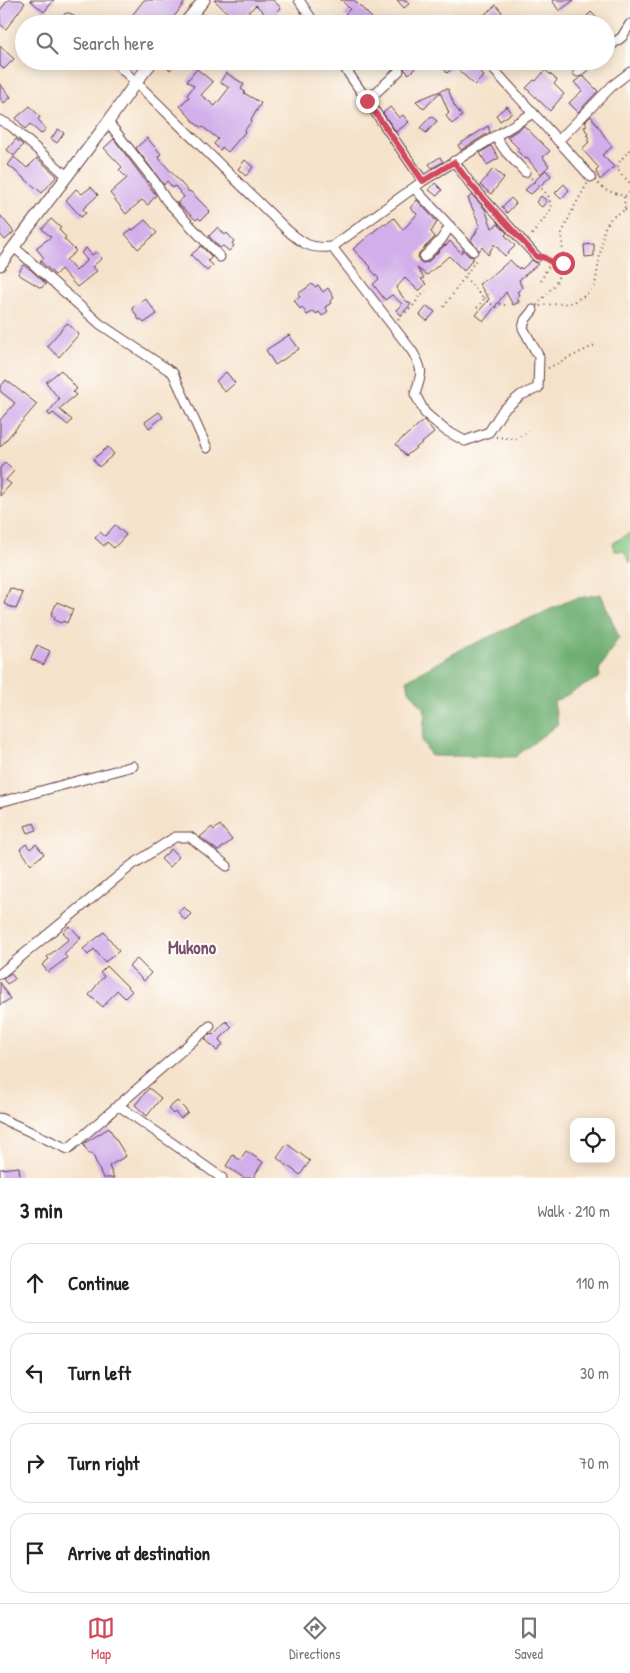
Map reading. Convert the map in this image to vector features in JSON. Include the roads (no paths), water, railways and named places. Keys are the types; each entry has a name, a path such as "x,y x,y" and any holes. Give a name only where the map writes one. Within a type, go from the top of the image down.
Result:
{"street":[{"path":"192,15 204,0"},
{"path":"299,0 309,15"},
{"path":"615,42 622,37 630,24"},
{"path":"123,70 287,230 303,243 321,248 332,247 423,181 533,113"},
{"path":"0,265 146,70"},
{"path":"346,70 423,181"},
{"path":"494,70 591,177"},
{"path":"367,101 399,71"},
{"path":"558,141 612,85 630,72"},
{"path":"0,120 11,126 67,176"},
{"path":"108,122 155,182 166,200 220,257"},
{"path":"495,136 506,152 525,172"},
{"path":"454,162 472,186 537,257"},
{"path":"414,188 473,251"},
{"path":"424,257 441,240 450,226"},
{"path":"14,247 100,324 173,373 208,448"},
{"path":"332,247 412,351 419,364 421,373 415,394 425,414 445,430 465,441 489,432 503,410 521,395 538,388 540,358 523,328 525,320 533,310"},
{"path":"0,802 133,766"},
{"path":"0,974 132,865 175,837 190,836 227,866"},
{"path":"0,1118 68,1148 210,1026"},
{"path":"118,1105 222,1178"}],"district":[{"name":"Mukono","path":"192,948"}]}
